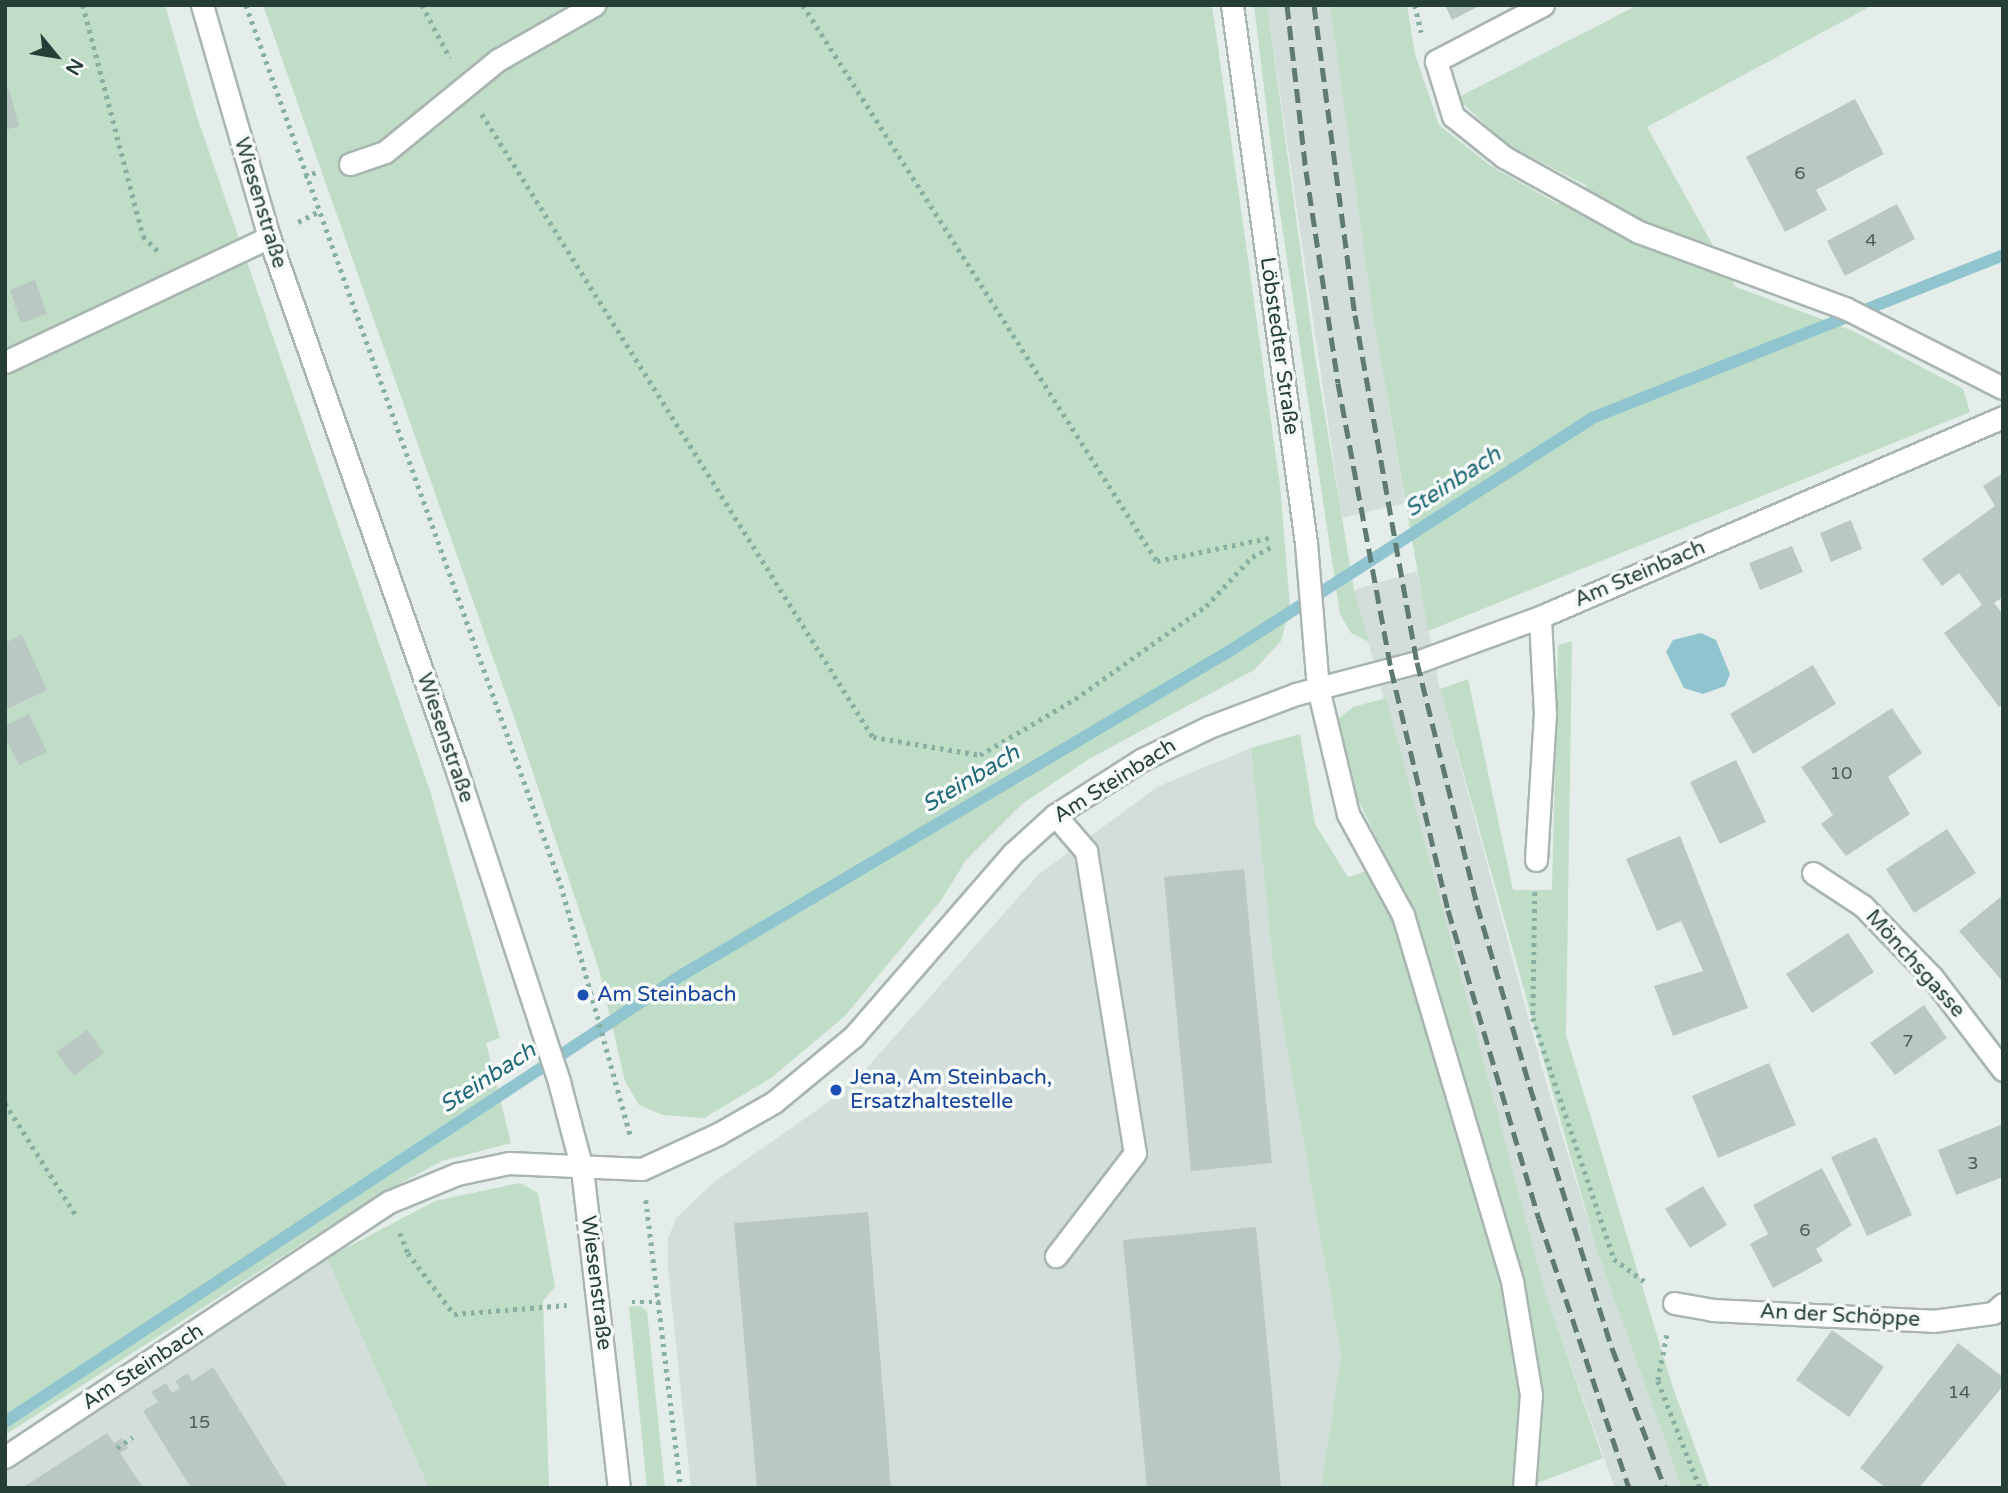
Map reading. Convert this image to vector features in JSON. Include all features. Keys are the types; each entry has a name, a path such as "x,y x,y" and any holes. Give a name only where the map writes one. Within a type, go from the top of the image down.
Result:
{"street":[{"name":"Wiesenstraße","path":"202,5 269,237 541,1021 559,1082 582,1170 600,1303 619,1488"},
{"path":"350,164 385,152 464,85 594,5"},
{"name":"Löbstedter Straße","path":"1232,5 1305,536 1318,688 1348,814 1403,915 1512,1282 1531,1394 1524,1488"},
{"path":"1543,5 1436,61 1453,116 1504,157 1639,232 1845,308 2003,388"},
{"path":"5,362 269,237"},
{"name":"Am Steinbach","path":"5,1457 389,1202 457,1174 509,1163 582,1170 642,1170 718,1135 819,1069 854,1036 978,890 1055,815 1141,760 1209,727 1318,688 1417,662 1539,617 2003,417"},
{"path":"1536,860 1545,714 1539,617"},
{"path":"1055,815 1086,851 1135,1153 1056,1256"},
{"name":"Mönchsgasse","path":"1813,873 1863,906 1932,977 2003,1070"},
{"name":"An der Schöppe","path":"1674,1303 1712,1310 1933,1321 1999,1315"}],"path":[{"path":"83,5 143,236 184,275"},
{"path":"246,5 561,885 592,985 607,1050 642,1170 681,1488"},
{"path":"422,5 464,85 873,737 980,755 1086,691 1206,606 1252,557 1305,536"},
{"path":"803,5 1157,561 1305,536"},
{"path":"1536,860 1533,1018 1614,1259 1674,1303 1658,1381 1700,1488"},
{"path":"5,1102 77,1217"},
{"path":"389,1202 408,1253 454,1314 600,1303 660,1302"},
{"path":"117,1448 133,1437"}],"shaded area":[{"path":"1267,5 1330,5 1373,316 1405,503 1342,518"},
{"path":"1417,571 1440,689 1543,1072 1597,1251 1682,1488 1615,1488 1546,1295 1354,590"},
{"path":"1251,748 1274,973 1341,1355 1321,1488 691,1488 668,1268 668,1239 676,1218 714,1182 827,1103 866,1069 1038,875 1157,787"},
{"path":"327,1258 429,1488 5,1488 5,1465"}],"green space":[{"path":"5,5 165,5 197,117 431,794 500,1038 486,1043 511,1143 442,1161 375,1197 5,1435"},
{"path":"263,5 1212,5 1280,485 1290,607 1281,641 1254,670 1089,759 1022,804 966,860 942,899 845,1016 771,1078 704,1118 663,1115 639,1105 625,1081 599,969 522,740"},
{"path":"1254,5 1267,5 1315,356 1354,590 1369,642 1351,633 1340,614 1275,179"},
{"path":"1330,5 1407,5 1415,54 1439,125 1491,166 1558,204 1587,186 1506,144 1457,98 1638,5 1873,5 1647,127 1736,287 1853,331 1963,389 1970,412 1428,631 1373,316"},
{"path":"1572,641 1566,1035 1673,1388 1710,1488 1682,1488 1597,1251 1440,689 1468,679 1513,890 1552,890 1558,645"},
{"path":"1386,698 1546,1295 1603,1458 1524,1488 1321,1488 1341,1355 1274,973 1251,748 1300,734 1315,824 1348,877 1389,864 1345,773 1337,720 1353,707"},
{"path":"520,1183 538,1193 555,1287 543,1301 549,1488 429,1488 327,1258 435,1201"},
{"path":"640,1306 647,1311 665,1488 647,1488 629,1307"}],"water":[{"path":"1701,633 1716,640 1730,674 1725,686 1703,694 1684,688 1666,652 1673,640"}],"building":[{"path":"1445,5 1481,5 1452,20"},
{"path":"9,89 19,126 5,130 5,90"},
{"path":"1855,99 1884,154 1816,190 1827,210 1785,232 1746,157"},
{"path":"1897,204 1915,239 1845,276 1827,241"},
{"path":"35,280 47,314 21,323 10,290"},
{"path":"2003,473 2003,597 1994,603 2003,614 2003,704 1999,707 1944,633 1982,605 1959,573 1942,586 1922,559 1995,506 1983,486"},
{"path":"1851,520 1862,549 1831,562 1820,533"},
{"path":"1792,546 1803,572 1760,590 1749,563"},
{"path":"22,635 47,690 5,710 5,643"},
{"path":"1813,665 1836,704 1753,754 1730,714"},
{"path":"1892,708 1922,753 1888,777 1910,814 1846,856 1821,824 1833,815 1801,767"},
{"path":"29,714 47,752 19,765 5,737 5,726"},
{"path":"1736,760 1766,822 1720,844 1690,782"},
{"path":"1947,829 1976,873 1914,913 1886,869"},
{"path":"1680,836 1748,1008 1673,1036 1654,986 1703,971 1681,921 1657,931 1626,859"},
{"path":"1244,869 1272,1163 1191,1171 1164,877"},
{"path":"2003,895 2003,982 1959,931"},
{"path":"1848,933 1874,972 1812,1013 1786,974"},
{"path":"1924,1005 1947,1038 1895,1075 1870,1043"},
{"path":"87,1030 104,1053 74,1076 56,1052"},
{"path":"1769,1063 1796,1125 1718,1158 1692,1096"},
{"path":"2003,1124 2003,1177 1956,1195 1938,1150"},
{"path":"1876,1137 1912,1215 1867,1236 1831,1157"},
{"path":"1822,1168 1852,1225 1816,1249 1823,1261 1773,1288 1750,1244 1768,1234 1753,1205"},
{"path":"1703,1186 1727,1225 1690,1248 1665,1209"},
{"path":"868,1212 891,1488 757,1488 734,1223"},
{"path":"1256,1227 1281,1488 1147,1488 1123,1240"},
{"path":"1832,1330 1884,1367 1849,1417 1796,1380"},
{"path":"1958,1343 2003,1377 2003,1386 1919,1488 1886,1488 1860,1468"},
{"path":"213,1367 288,1488 191,1488 143,1411 158,1402 151,1392 166,1383 172,1393 180,1388 175,1381 188,1373 192,1381"},
{"path":"107,1433 114,1443 121,1438 128,1448 120,1453 143,1488 22,1488"}],"waterway":[{"name":"Steinbach","path":"5,1422 682,975 1228,652 1592,418 2003,255"}],"railway":[{"path":"1287,5 1306,171 1338,383 1391,669 1448,910 1539,1219 1629,1488"},
{"path":"1314,5 1355,315 1417,662 1477,905 1530,1087 1612,1348 1665,1488"}],"place":[{"name":"Am Steinbach","path":"583,995"},
{"name":"Jena, Am Steinbach, Ersatzhaltestelle","path":"836,1090"}]}
